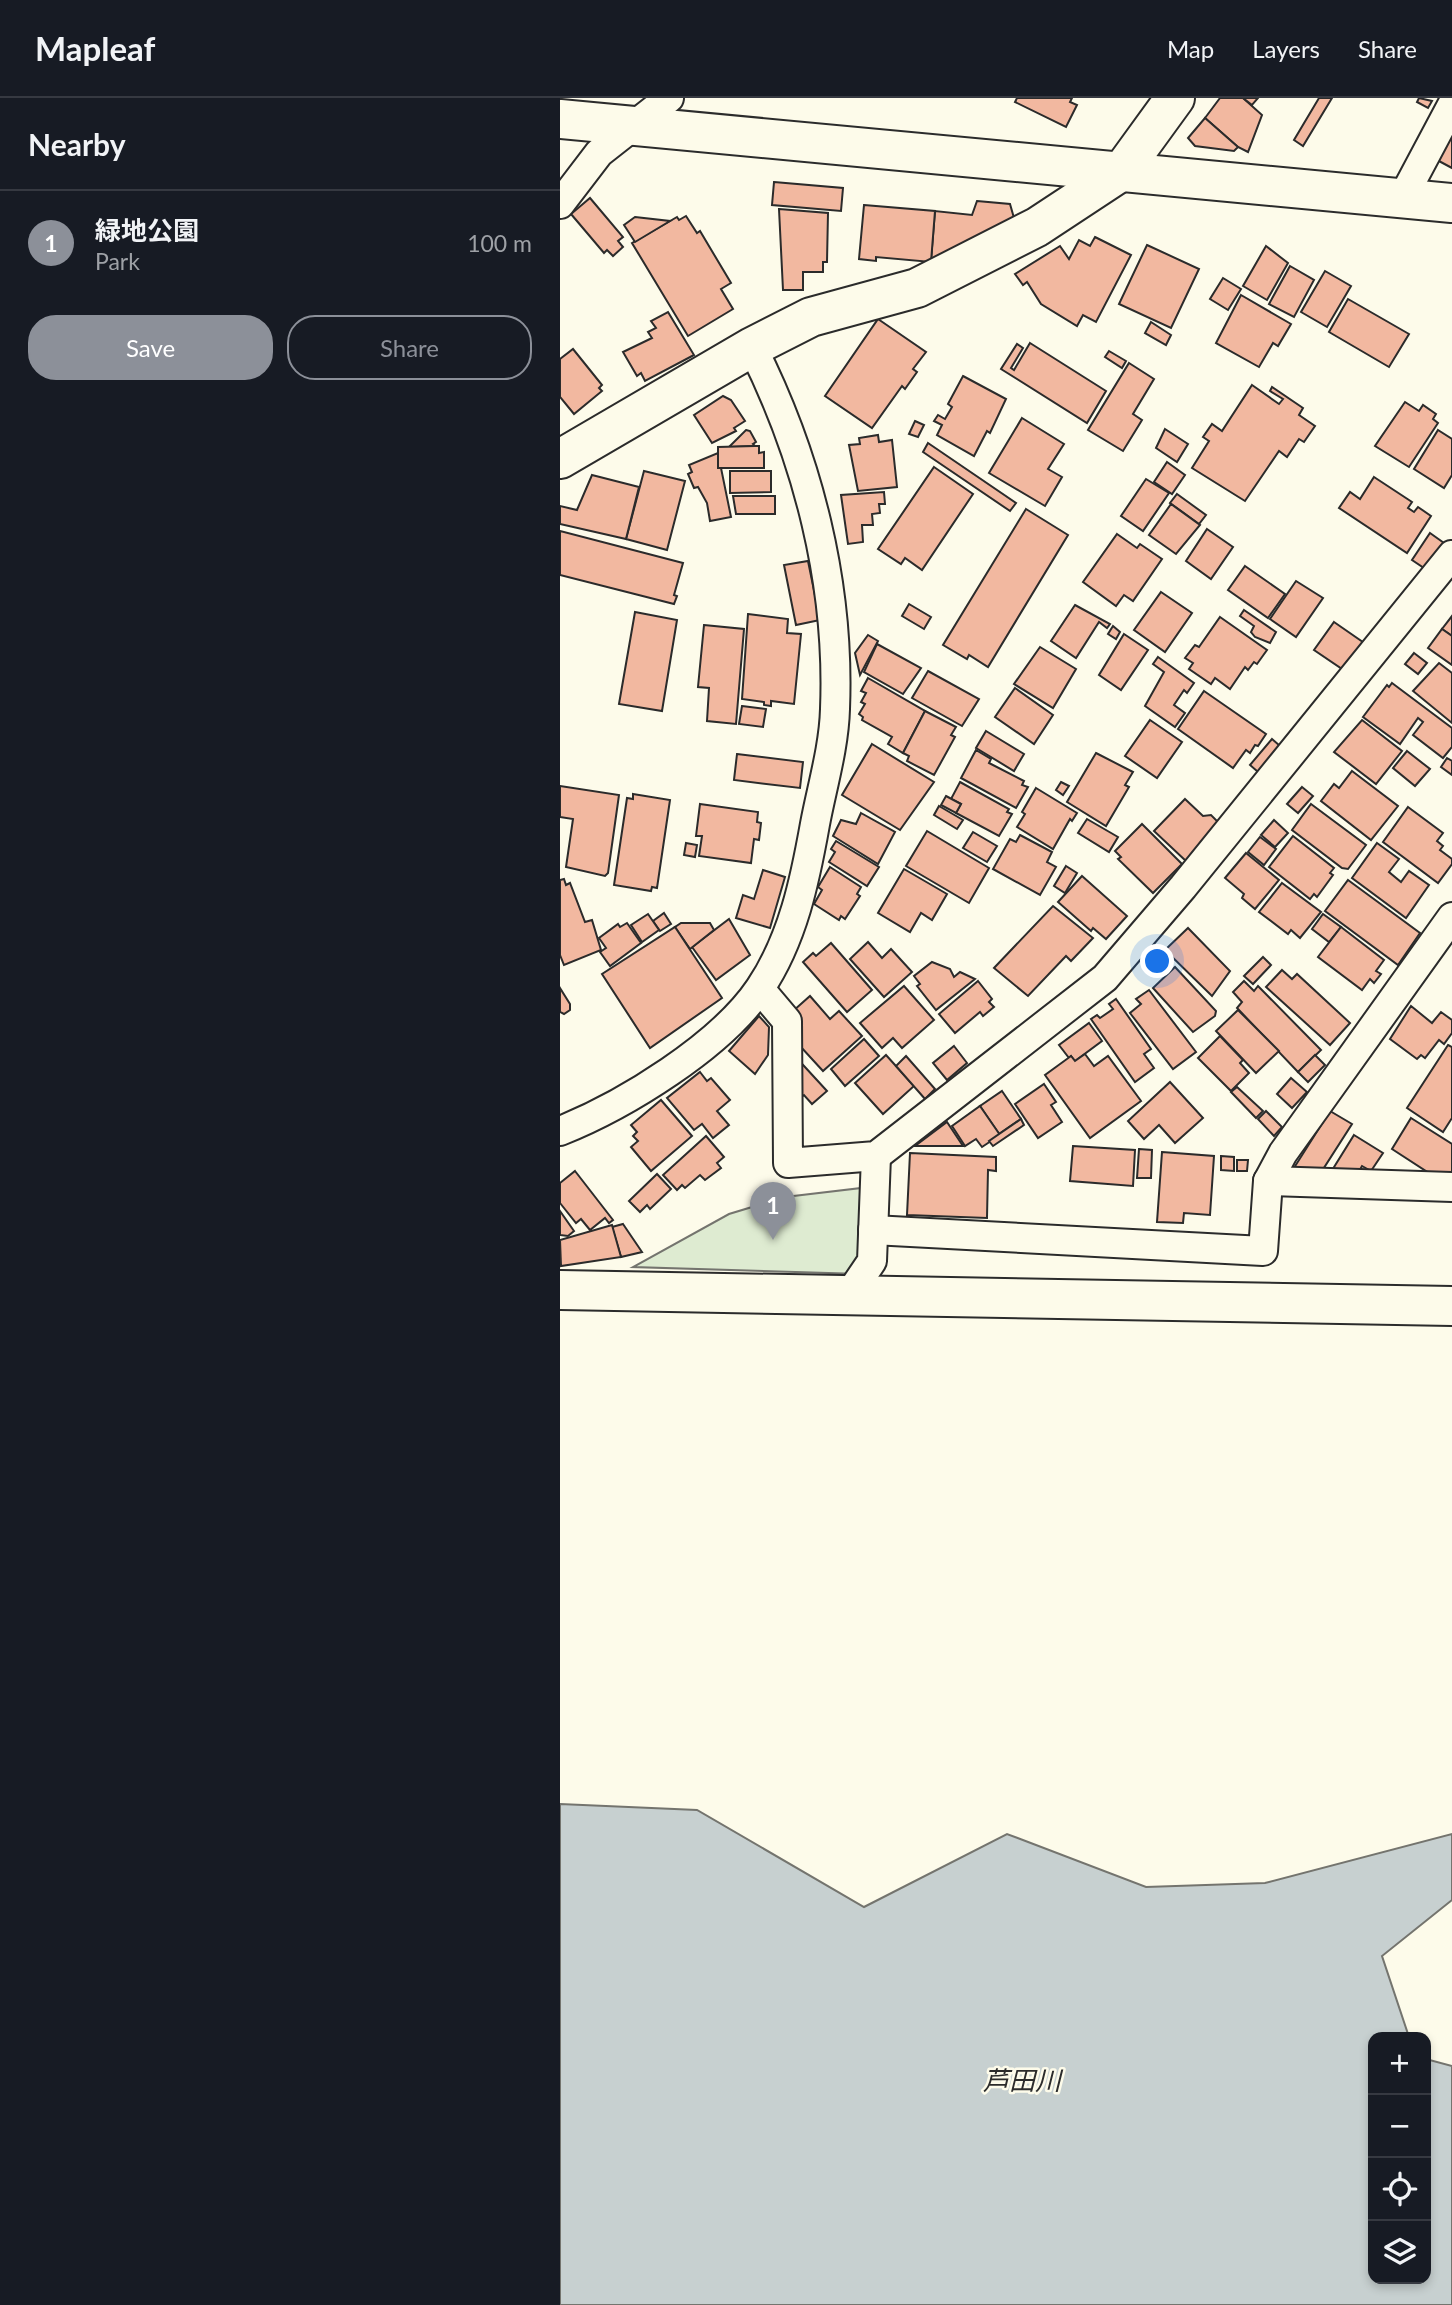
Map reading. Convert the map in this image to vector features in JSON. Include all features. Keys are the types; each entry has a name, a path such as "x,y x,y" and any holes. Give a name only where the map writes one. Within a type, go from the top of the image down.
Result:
{"street":[{"path":"560,204 599,153 669,98"},
{"path":"560,459 752,347 811,317 917,288 1037,228 1122,171 1175,98"},
{"path":"1402,199 1452,105"},
{"path":"560,119 1452,204"},
{"path":"560,1131 655,1083 712,1039 760,989 785,939 804,884 835,712 835,626 823,552 795,449 780,402 752,347"},
{"path":"760,989 787,1021 788,1163 876,1157 1105,978 1183,887 1452,555"},
{"path":"873,1230 1263,1251 1268,1181 1283,1153 1452,917"},
{"path":"849,1295 872,1261 876,1157"},
{"path":"1268,1181 1452,1187"},
{"path":"560,1290 1452,1306"}],"green space":[{"path":"870,1187 861,1274 633,1267 729,1214 785,1197"}],"water":[{"name":"芦田川","path":"560,1804 697,1810 864,1907 1007,1834 1146,1887 1265,1883 1452,1834 1452,1900 1382,1956 1407,2032 1368,2032 1368,2284 1431,2284 1431,2060 1452,2066 1452,2305 560,2305"}],"building":[{"path":"1017,98 1072,98 1070,102 1077,105 1066,127 1015,102"},
{"path":"1220,98 1243,98 1262,115 1248,152 1238,147 1205,118"},
{"path":"1243,98 1258,98 1252,105"},
{"path":"1319,98 1332,98 1303,146 1294,140"},
{"path":"1419,98 1432,101 1428,108 1417,102"},
{"path":"1205,118 1238,147 1234,151 1195,146 1188,138"},
{"path":"1452,134 1452,168 1437,160"},
{"path":"774,182 843,188 841,211 772,205"},
{"path":"590,198 623,237 618,241 623,247 613,256 607,250 604,253 571,214"},
{"path":"977,201 1010,204 1014,218 931,260 935,211 972,215"},
{"path":"864,205 935,211 931,262 876,257 876,261 859,259"},
{"path":"779,209 828,213 827,262 823,262 823,272 803,272 803,290 783,290"},
{"path":"686,216 697,233 700,231 731,283 721,289 733,309 688,336 632,243 677,217 679,220"},
{"path":"635,217 670,221 635,242 624,225"},
{"path":"1095,237 1131,255 1096,322 1083,315 1077,326 1041,304 1027,282 1023,285 1015,274 1060,246 1069,259 1079,240 1090,246"},
{"path":"1147,245 1199,269 1171,328 1119,304"},
{"path":"1266,246 1288,263 1267,300 1243,286"},
{"path":"1290,266 1314,280 1294,317 1269,304"},
{"path":"1325,271 1351,286 1327,327 1301,312"},
{"path":"1223,278 1241,289 1228,310 1210,299"},
{"path":"1241,295 1291,324 1278,346 1273,343 1259,367 1216,343"},
{"path":"1348,299 1409,334 1389,367 1329,332"},
{"path":"668,312 694,355 645,381 641,373 637,376 623,352 652,338 648,332 656,328 651,321"},
{"path":"878,319 926,352 913,369 917,372 905,389 902,386 872,428 825,396"},
{"path":"1151,322 1171,335 1166,345 1145,333"},
{"path":"1030,343 1106,391 1087,423 1001,369 1017,344 1023,348 1011,368 1014,370"},
{"path":"573,349 602,385 599,388 602,391 574,414 560,397 560,359"},
{"path":"1109,351 1126,361 1122,368 1105,357"},
{"path":"1129,363 1154,379 1133,414 1142,420 1123,451 1088,430"},
{"path":"963,376 1006,399 990,433 987,431 974,456 937,435 942,425 934,421 938,415 945,419 952,407 948,404"},
{"path":"1252,385 1279,404 1283,399 1270,391 1272,387 1303,408 1299,415 1315,426 1304,442 1299,439 1287,457 1279,451 1245,501 1192,468 1209,441 1203,437 1212,424 1222,431"},
{"path":"723,396 731,400 745,421 734,428 736,431 712,443 694,415"},
{"path":"1405,402 1419,411 1423,405 1436,414 1433,419 1438,423 1409,467 1375,446"},
{"path":"1022,418 1064,444 1048,469 1062,477 1045,506 989,473"},
{"path":"915,421 924,425 918,437 909,434"},
{"path":"1165,429 1188,444 1177,462 1156,448"},
{"path":"746,430 750,431 756,442 753,444 755,446 729,447"},
{"path":"1438,430 1452,439 1452,475 1444,488 1414,469"},
{"path":"878,435 879,442 892,440 897,487 858,491 849,445 860,444 859,438"},
{"path":"928,443 1016,503 1010,511 923,452"},
{"path":"759,446 759,453 764,452 764,468 718,468 718,447"},
{"path":"718,453 718,468 721,468 731,517 710,521 707,503 698,487 694,488 688,474 692,472 689,465"},
{"path":"1167,462 1185,475 1172,494 1154,482"},
{"path":"934,467 973,494 922,570 905,558 901,564 878,549"},
{"path":"644,471 685,481 667,550 626,539"},
{"path":"730,471 771,471 771,492 730,493"},
{"path":"592,475 639,487 626,539 560,524 560,506 577,510"},
{"path":"1374,477 1412,502 1408,508 1414,512 1418,507 1431,516 1407,553 1339,508 1350,492 1360,499"},
{"path":"1146,479 1169,493 1143,531 1121,516"},
{"path":"884,492 885,504 879,504 880,513 872,514 873,525 862,525 863,542 848,544 841,495"},
{"path":"1177,494 1206,515 1199,524 1170,503"},
{"path":"733,496 775,496 775,514 736,514"},
{"path":"1171,504 1200,525 1176,554 1149,535"},
{"path":"1026,509 1068,535 988,667 969,655 967,659 943,645"},
{"path":"1207,529 1233,547 1211,579 1186,561"},
{"path":"560,531 683,563 674,604 560,575"},
{"path":"1430,533 1451,548 1433,574 1412,560"},
{"path":"1117,534 1137,548 1140,544 1162,559 1133,601 1124,595 1116,606 1083,582"},
{"path":"808,561 820,620 796,625 784,565"},
{"path":"1245,566 1285,594 1268,618 1228,590"},
{"path":"1296,581 1323,598 1296,637 1270,619"},
{"path":"1161,592 1192,613 1165,652 1134,630"},
{"path":"909,604 931,617 924,629 902,616"},
{"path":"1075,605 1110,624 1107,628 1099,622 1076,658 1051,641"},
{"path":"1244,610 1276,632 1270,643 1255,637 1251,632 1254,626 1240,616"},
{"path":"635,612 677,620 662,711 619,704"},
{"path":"748,614 788,619 787,633 801,634 794,704 771,701 771,706 764,705 764,702 742,699"},
{"path":"1452,616 1452,636 1442,629"},
{"path":"1220,617 1267,650 1257,664 1254,662 1248,670 1245,667 1230,689 1215,678 1211,684 1189,669 1193,663 1185,658 1195,645 1199,647"},
{"path":"1334,622 1370,647 1351,675 1314,650"},
{"path":"704,625 744,629 736,724 707,721 709,688 698,687"},
{"path":"1113,626 1120,632 1116,639 1108,634"},
{"path":"1442,629 1452,636 1452,665 1428,648"},
{"path":"1124,634 1148,650 1121,690 1099,675"},
{"path":"868,635 878,641 860,675 855,653"},
{"path":"877,644 921,668 903,694 864,672"},
{"path":"1040,647 1076,669 1053,708 1014,684"},
{"path":"1414,653 1427,663 1418,674 1405,664"},
{"path":"1158,657 1194,683 1187,693 1184,690 1174,705 1185,713 1175,727 1145,706 1164,672 1153,664"},
{"path":"1439,663 1452,673 1452,723 1413,691"},
{"path":"928,671 979,699 962,726 912,698"},
{"path":"868,678 925,711 903,753 888,744 892,737 862,720 863,717 859,714 865,704 861,702 866,693 861,691"},
{"path":"1392,683 1452,728 1452,747 1443,758 1413,735 1423,722 1418,718 1400,744 1363,717 1387,685 1389,687"},
{"path":"1015,688 1053,715 1034,744 995,717"},
{"path":"1204,691 1266,734 1250,753 1246,750 1233,768 1178,729"},
{"path":"742,706 766,709 763,727 739,724"},
{"path":"925,711 956,727 951,735 955,737 934,775 907,761 909,756 903,753"},
{"path":"1150,720 1182,742 1157,778 1125,756"},
{"path":"1362,720 1402,751 1376,784 1334,752"},
{"path":"986,731 1024,754 1014,771 976,748"},
{"path":"1272,739 1287,752 1265,778 1250,765"},
{"path":"872,744 934,782 900,830 842,795"},
{"path":"976,750 991,759 989,763 1024,781 1022,785 1028,787 1016,808 961,778"},
{"path":"1407,751 1430,769 1415,786 1393,768"},
{"path":"1096,753 1133,772 1125,785 1129,787 1106,826 1067,802"},
{"path":"737,754 803,762 800,788 734,780"},
{"path":"1447,758 1452,761 1452,775 1441,767"},
{"path":"1352,771 1398,806 1371,840 1321,801 1334,784 1339,788"},
{"path":"960,782 1009,809 1007,812 1012,814 999,836 956,813 961,804 951,799"},
{"path":"1061,782 1069,786 1063,795 1056,790"},
{"path":"560,786 619,795 608,873 605,876 566,867 573,819 560,817"},
{"path":"1302,787 1313,796 1298,813 1287,804"},
{"path":"1036,788 1077,813 1072,821 1070,819 1053,849 1017,827"},
{"path":"633,794 670,800 657,888 652,887 651,891 614,885 627,798 633,799"},
{"path":"946,796 961,804 956,813 941,805"},
{"path":"1185,799 1203,816 1211,815 1218,822 1187,862 1154,831"},
{"path":"700,804 758,812 757,822 761,823 759,840 754,839 751,863 699,856 702,836 696,836"},
{"path":"1311,804 1366,845 1348,869 1342,868 1292,830"},
{"path":"939,806 963,820 957,829 934,815"},
{"path":"1408,807 1443,833 1437,841 1443,846 1440,850 1452,859 1452,864 1438,883 1383,842"},
{"path":"861,813 895,832 878,864 833,836 841,820 856,824"},
{"path":"1087,819 1118,837 1109,852 1078,833"},
{"path":"1274,820 1288,833 1275,847 1261,835"},
{"path":"1142,824 1182,864 1153,893 1118,859 1121,857 1115,851"},
{"path":"927,831 989,868 969,903 906,866"},
{"path":"973,832 997,846 987,862 963,848"},
{"path":"1020,835 1052,852 1047,862 1056,867 1040,895 993,869 1010,839 1016,842"},
{"path":"1293,836 1334,868 1330,873 1333,875 1317,897 1314,894 1310,899 1269,867"},
{"path":"1260,837 1276,849 1264,865 1248,852"},
{"path":"836,841 879,867 867,886 829,862 835,852 831,849"},
{"path":"686,843 697,845 695,857 684,855"},
{"path":"1377,843 1399,859 1389,872 1401,882 1409,871 1429,885 1406,918 1352,878"},
{"path":"1246,853 1279,880 1255,909 1242,898 1244,894 1225,878"},
{"path":"1066,866 1077,873 1065,893 1054,886"},
{"path":"830,867 861,887 857,894 860,896 845,919 841,916 839,920 814,904 822,890 818,887"},
{"path":"904,869 947,894 932,920 921,913 910,932 878,913"},
{"path":"763,870 785,877 770,928 736,918 743,895 754,899"},
{"path":"1082,876 1127,916 1106,939 1093,928 1091,931 1058,902"},
{"path":"564,879 566,885 570,883 585,922 592,920 601,950 564,965 560,955 560,880"},
{"path":"1348,880 1420,933 1398,965 1325,911"},
{"path":"1282,883 1321,912 1300,938 1291,930 1288,934 1259,912"},
{"path":"1053,906 1093,938 1071,961 1066,956 1028,996 994,968"},
{"path":"664,913 671,924 660,931 653,921"},
{"path":"648,914 659,930 642,942 631,925"},
{"path":"1323,914 1341,927 1329,942 1312,929"},
{"path":"729,919 750,955 716,980 692,947"},
{"path":"627,923 641,943 610,966 600,952 606,948 599,938 618,924 620,927"},
{"path":"681,923 710,923 714,930 690,949 675,927"},
{"path":"675,927 722,998 650,1048 602,974"},
{"path":"1341,927 1384,960 1376,971 1381,974 1374,983 1370,979 1362,990 1318,957"},
{"path":"1188,928 1230,971 1212,996 1165,950"},
{"path":"868,942 882,958 891,949 912,972 884,997 850,959"},
{"path":"831,943 872,990 847,1012 803,962 813,953 816,956"},
{"path":"1263,957 1271,965 1253,984 1244,976"},
{"path":"932,962 950,969 954,977 960,972 975,979 936,1010 917,986 920,984 914,976"},
{"path":"1175,967 1216,1011 1215,1016 1193,1032 1153,988"},
{"path":"1282,970 1292,979 1297,974 1350,1023 1330,1045 1266,987"},
{"path":"978,981 992,999 989,1002 994,1007 983,1016 980,1012 955,1033 939,1014"},
{"path":"1244,981 1254,991 1258,986 1321,1050 1298,1072 1237,1008 1242,1002 1233,992"},
{"path":"904,986 934,1020 902,1048 893,1038 882,1048 860,1023"},
{"path":"560,988 570,1004 570,1010 564,1014 560,1012"},
{"path":"1149,990 1196,1052 1173,1069 1130,1013 1141,1004 1136,999"},
{"path":"810,996 830,1019 839,1011 862,1036 823,1071 788,1033 793,1011"},
{"path":"1116,999 1151,1049 1144,1054 1154,1068 1135,1082 1091,1019 1097,1015 1100,1018 1113,1009 1109,1004"},
{"path":"1411,1006 1432,1023 1441,1012 1452,1020 1452,1033 1444,1044 1439,1040 1425,1058 1421,1055 1417,1059 1390,1039"},
{"path":"1238,1010 1279,1051 1256,1073 1216,1031"},
{"path":"759,1016 769,1027 768,1055 755,1074 729,1051"},
{"path":"1089,1023 1102,1041 1075,1061 1071,1056 1069,1058 1059,1045"},
{"path":"1220,1036 1243,1060 1240,1063 1249,1073 1231,1091 1198,1058"},
{"path":"864,1039 879,1056 845,1086 831,1069"},
{"path":"1448,1045 1452,1047 1452,1118 1443,1132 1407,1108"},
{"path":"954,1046 967,1063 947,1080 933,1063"},
{"path":"793,1054 827,1091 812,1104 804,1095 799,1099"},
{"path":"1085,1054 1094,1066 1108,1056 1141,1101 1090,1138 1045,1075 1071,1056 1075,1061"},
{"path":"886,1055 914,1086 883,1114 855,1083"},
{"path":"1315,1055 1325,1065 1308,1082 1298,1072"},
{"path":"906,1056 935,1089 925,1099 896,1066"},
{"path":"700,1072 707,1081 711,1078 730,1100 717,1111 729,1125 713,1138 702,1124 694,1130 667,1098"},
{"path":"1291,1078 1307,1092 1292,1108 1277,1094"},
{"path":"1170,1082 1203,1118 1175,1143 1159,1125 1144,1139 1128,1121"},
{"path":"1044,1084 1056,1102 1051,1105 1062,1122 1038,1138 1015,1104"},
{"path":"1237,1087 1263,1111 1256,1118 1231,1092"},
{"path":"1002,1091 1021,1119 999,1134 980,1106"},
{"path":"661,1100 692,1136 651,1171 631,1147 638,1141 633,1136 637,1132 631,1125"},
{"path":"980,1106 1000,1135 982,1147 976,1139 965,1146 952,1126"},
{"path":"1266,1111 1282,1127 1274,1136 1258,1119"},
{"path":"1330,1111 1352,1124 1311,1188 1285,1182"},
{"path":"1411,1118 1452,1144 1452,1188 1392,1149"},
{"path":"1021,1119 1024,1125 993,1146 989,1141"},
{"path":"947,1122 963,1146 915,1146"},
{"path":"1354,1135 1383,1153 1371,1171 1362,1166 1358,1173 1326,1180"},
{"path":"706,1136 724,1157 717,1163 721,1168 705,1180 700,1175 685,1188 682,1185 677,1190 663,1175"},
{"path":"1073,1146 1135,1150 1133,1186 1070,1181"},
{"path":"1139,1149 1152,1150 1151,1178 1137,1178"},
{"path":"1162,1152 1214,1156 1210,1215 1184,1213 1183,1223 1157,1222"},
{"path":"910,1153 996,1157 996,1171 988,1170 987,1218 907,1215"},
{"path":"1221,1156 1234,1157 1234,1171 1221,1170"},
{"path":"1237,1160 1248,1160 1247,1171 1237,1171"},
{"path":"575,1171 613,1220 609,1223 605,1218 590,1230 581,1219 576,1223 560,1203 560,1183"},
{"path":"657,1174 671,1189 650,1209 647,1205 640,1212 629,1201"},
{"path":"560,1211 574,1231 568,1236 560,1235"},
{"path":"623,1224 642,1252 621,1257 612,1227"},
{"path":"612,1225 621,1257 561,1266 560,1240"}],"place":[{"name":"緑地公園","path":"773,1240"}]}
